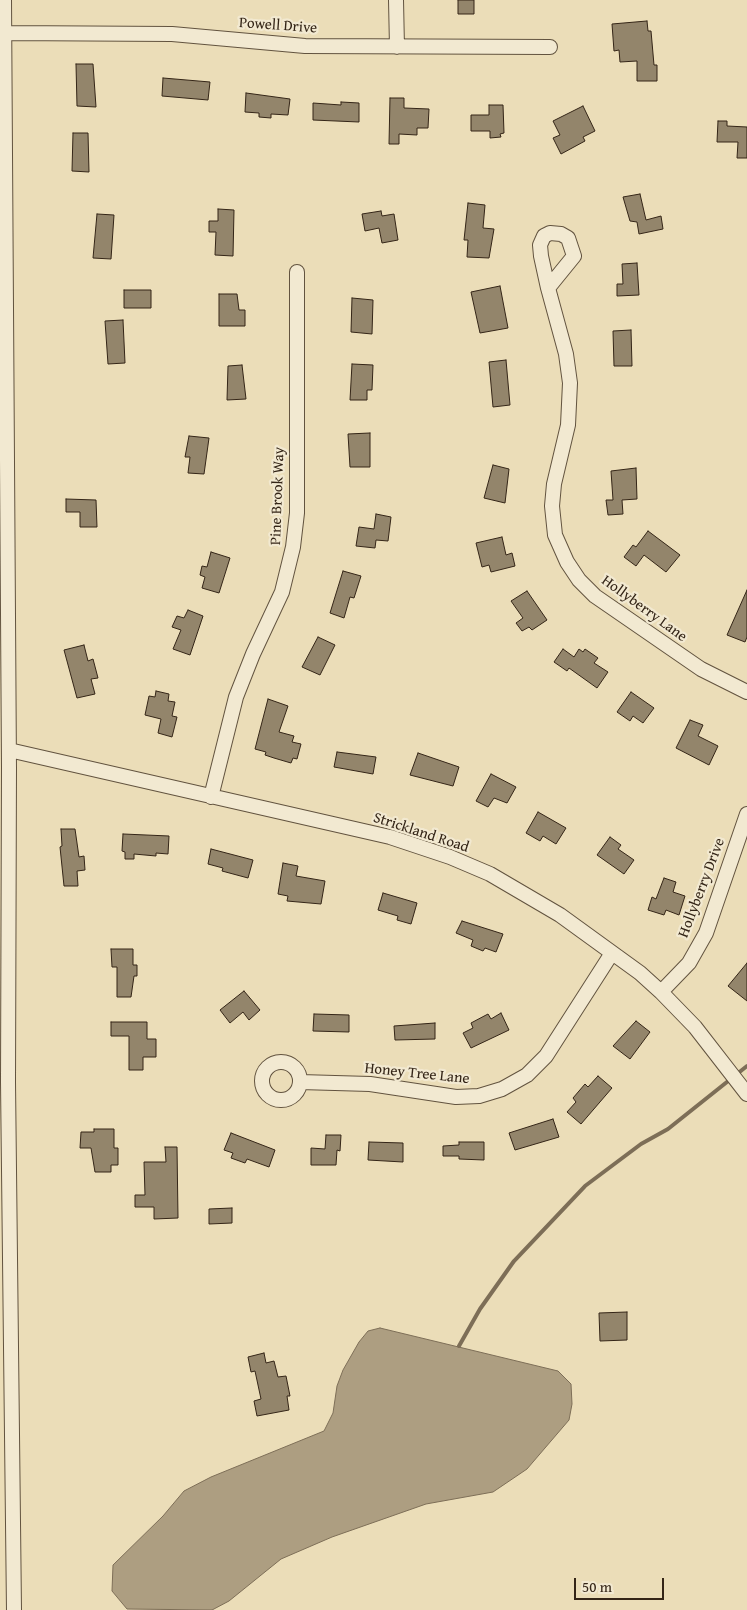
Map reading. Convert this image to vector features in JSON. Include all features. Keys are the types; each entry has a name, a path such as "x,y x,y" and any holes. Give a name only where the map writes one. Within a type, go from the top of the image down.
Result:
{"street":[{"path":"4,0 9,750 8,1082 14,1610"},
{"path":"396,0 397,47"},
{"name":"Powell Drive","path":"4,33 172,34 305,46 550,47"},
{"name":"Pine Brook Way","path":"211,797 236,697 252,654 282,592 294,548 297,514 297,272"},
{"name":"Hollyberry Lane","path":"548,288 566,354 570,384 568,426 554,484 552,506 556,535 567,562 579,580 595,596 702,670 747,692"},
{"name":"Strickland Road","path":"9,750 390,838 450,857 529,895 612,953 661,992 695,1027 747,1094"},
{"name":"Hollyberry Drive","path":"661,992 689,962 706,933 747,814"},
{"name":"Honey Tree Lane","path":"300,1082 370,1084 456,1097 479,1096 502,1089 527,1075 546,1056 612,953"}],"shaded area":[{"path":"380,1328 558,1371 571,1384 572,1404 569,1420 527,1469 493,1492 426,1504 332,1537 281,1559 229,1601 212,1610 127,1609 112,1591 113,1565 163,1516 184,1491 211,1477 324,1431 333,1413 337,1386 343,1370 359,1342 368,1331"}],"building":[{"path":"458,0 474,0 474,14 458,14"},
{"path":"647,21 648,31 651,31 654,65 657,65 657,81 637,81 637,61 620,62 619,50 614,51 612,24"},
{"path":"76,64 93,64 96,107 77,106"},
{"path":"163,78 210,82 208,100 162,96"},
{"path":"246,93 290,99 288,115 271,114 271,118 259,117 259,113 245,112"},
{"path":"390,98 404,98 404,108 429,109 428,128 417,128 417,135 399,134 399,144 389,144"},
{"path":"341,102 359,103 359,122 313,120 313,103 341,105"},
{"path":"489,105 503,105 504,133 500,134 501,137 490,138 490,131 471,131 471,115 489,115"},
{"path":"583,106 595,131 583,137 585,141 561,154 553,138 560,135 553,121"},
{"path":"718,121 727,121 727,126 747,127 747,158 737,158 738,142 717,142"},
{"path":"73,133 88,133 89,172 72,171"},
{"path":"640,194 646,220 661,216 663,229 639,234 637,222 630,221 623,197"},
{"path":"468,203 485,205 483,228 494,229 489,258 467,257 468,240 464,240"},
{"path":"218,209 234,210 233,256 215,255 216,232 209,232 209,221 218,221"},
{"path":"381,211 382,216 394,214 398,240 382,243 379,228 365,231 362,214"},
{"path":"97,214 114,215 111,259 93,258"},
{"path":"637,263 639,295 617,296 617,284 623,284 622,264"},
{"path":"500,286 508,328 480,333 471,292"},
{"path":"124,290 151,290 151,308 124,308"},
{"path":"219,294 237,294 239,310 245,310 245,326 219,326"},
{"path":"352,298 373,300 372,334 351,332"},
{"path":"123,320 125,363 108,364 105,321"},
{"path":"631,330 632,366 614,366 613,331"},
{"path":"506,360 510,405 493,407 489,362"},
{"path":"352,364 373,365 372,390 367,390 367,400 350,400"},
{"path":"242,365 246,399 227,400 228,366"},
{"path":"370,433 370,467 350,467 348,434"},
{"path":"189,436 209,438 204,474 188,473 190,457 185,457"},
{"path":"493,465 509,469 505,503 484,498"},
{"path":"636,468 637,499 622,500 623,514 608,515 606,500 613,500 611,471"},
{"path":"66,499 96,500 97,527 80,527 80,512 66,512"},
{"path":"376,514 391,517 388,541 376,540 375,548 356,546 359,527 374,529"},
{"path":"648,531 680,555 666,572 644,555 636,566 624,557 633,545 636,547"},
{"path":"502,537 506,555 512,553 515,566 491,572 489,565 482,567 476,543"},
{"path":"211,552 230,558 219,593 202,588 205,577 200,575 202,566 207,567"},
{"path":"343,571 361,576 354,598 350,597 344,618 330,613"},
{"path":"747,590 747,637 745,642 727,635"},
{"path":"527,591 547,620 532,630 529,627 522,631 516,623 523,618 511,601"},
{"path":"188,610 203,616 190,655 173,649 181,630 172,627 177,616 184,618"},
{"path":"318,637 335,645 320,675 302,667"},
{"path":"84,645 88,661 93,659 98,678 91,679 95,694 77,698 64,650"},
{"path":"563,649 574,657 579,649 583,652 585,649 598,658 594,663 608,672 597,688 569,668 567,671 554,662"},
{"path":"156,691 169,694 168,701 175,702 172,716 177,717 172,737 158,733 161,719 145,715 149,696 155,697"},
{"path":"631,692 654,708 643,723 633,716 630,721 617,712"},
{"path":"268,699 288,706 279,732 294,736 292,742 301,744 297,759 293,758 291,763 265,755 266,752 255,749"},
{"path":"690,720 703,725 698,736 718,746 709,765 676,748"},
{"path":"337,752 376,757 373,774 334,767"},
{"path":"418,753 459,767 453,786 410,775"},
{"path":"491,774 516,787 507,803 494,798 488,807 476,801"},
{"path":"538,812 566,828 556,844 543,836 540,841 526,833"},
{"path":"61,829 75,829 79,857 84,856 85,870 77,871 78,886 64,886 60,847 62,846"},
{"path":"123,834 169,836 168,854 156,853 156,856 134,854 134,859 125,859 125,852 122,851"},
{"path":"610,837 621,845 618,849 634,860 624,874 597,855"},
{"path":"211,849 253,860 248,878 222,871 223,868 208,864"},
{"path":"283,863 298,866 296,876 325,881 321,904 287,901 288,896 278,894"},
{"path":"664,878 676,882 673,892 685,896 679,915 666,910 664,915 648,910 652,897 656,899"},
{"path":"383,893 417,903 411,924 397,920 398,916 378,910"},
{"path":"462,921 503,934 496,952 485,948 483,951 471,946 473,940 456,933"},
{"path":"111,949 133,949 133,965 137,965 137,976 134,976 131,997 117,997 117,967 112,967"},
{"path":"747,963 747,1001 728,986"},
{"path":"244,991 260,1010 249,1020 243,1012 230,1023 220,1010"},
{"path":"501,1013 509,1030 471,1048 463,1033 473,1028 471,1023 488,1014 491,1019"},
{"path":"314,1014 349,1015 349,1032 313,1031"},
{"path":"636,1021 650,1032 630,1059 613,1046"},
{"path":"111,1022 147,1022 147,1039 156,1039 156,1057 143,1057 143,1070 129,1070 129,1036 111,1036"},
{"path":"435,1023 435,1039 395,1040 394,1026"},
{"path":"598,1076 612,1088 581,1124 567,1112 576,1102 573,1098 585,1084 588,1087"},
{"path":"553,1119 559,1137 515,1150 509,1133"},
{"path":"94,1129 114,1129 114,1148 118,1148 118,1165 111,1165 111,1172 95,1172 91,1148 80,1148 81,1132 94,1132"},
{"path":"231,1133 275,1150 269,1167 247,1159 245,1163 231,1158 233,1153 224,1150"},
{"path":"326,1135 341,1135 340,1151 337,1150 336,1165 311,1165 311,1148 325,1149"},
{"path":"369,1142 403,1143 403,1162 368,1160"},
{"path":"459,1142 484,1142 484,1160 459,1159 459,1156 443,1156 443,1146 459,1145"},
{"path":"165,1147 177,1147 178,1218 154,1219 154,1207 135,1207 135,1195 145,1195 144,1162 166,1162"},
{"path":"232,1208 232,1223 209,1224 209,1209"},
{"path":"627,1312 627,1340 600,1341 599,1313"},
{"path":"264,1353 266,1363 274,1361 278,1377 286,1376 290,1396 287,1396 289,1410 257,1416 254,1401 261,1399 255,1371 251,1372 248,1357"}],"waterway":[{"path":"459,1346 480,1309 514,1261 585,1186 641,1144 668,1129 747,1066"}]}
